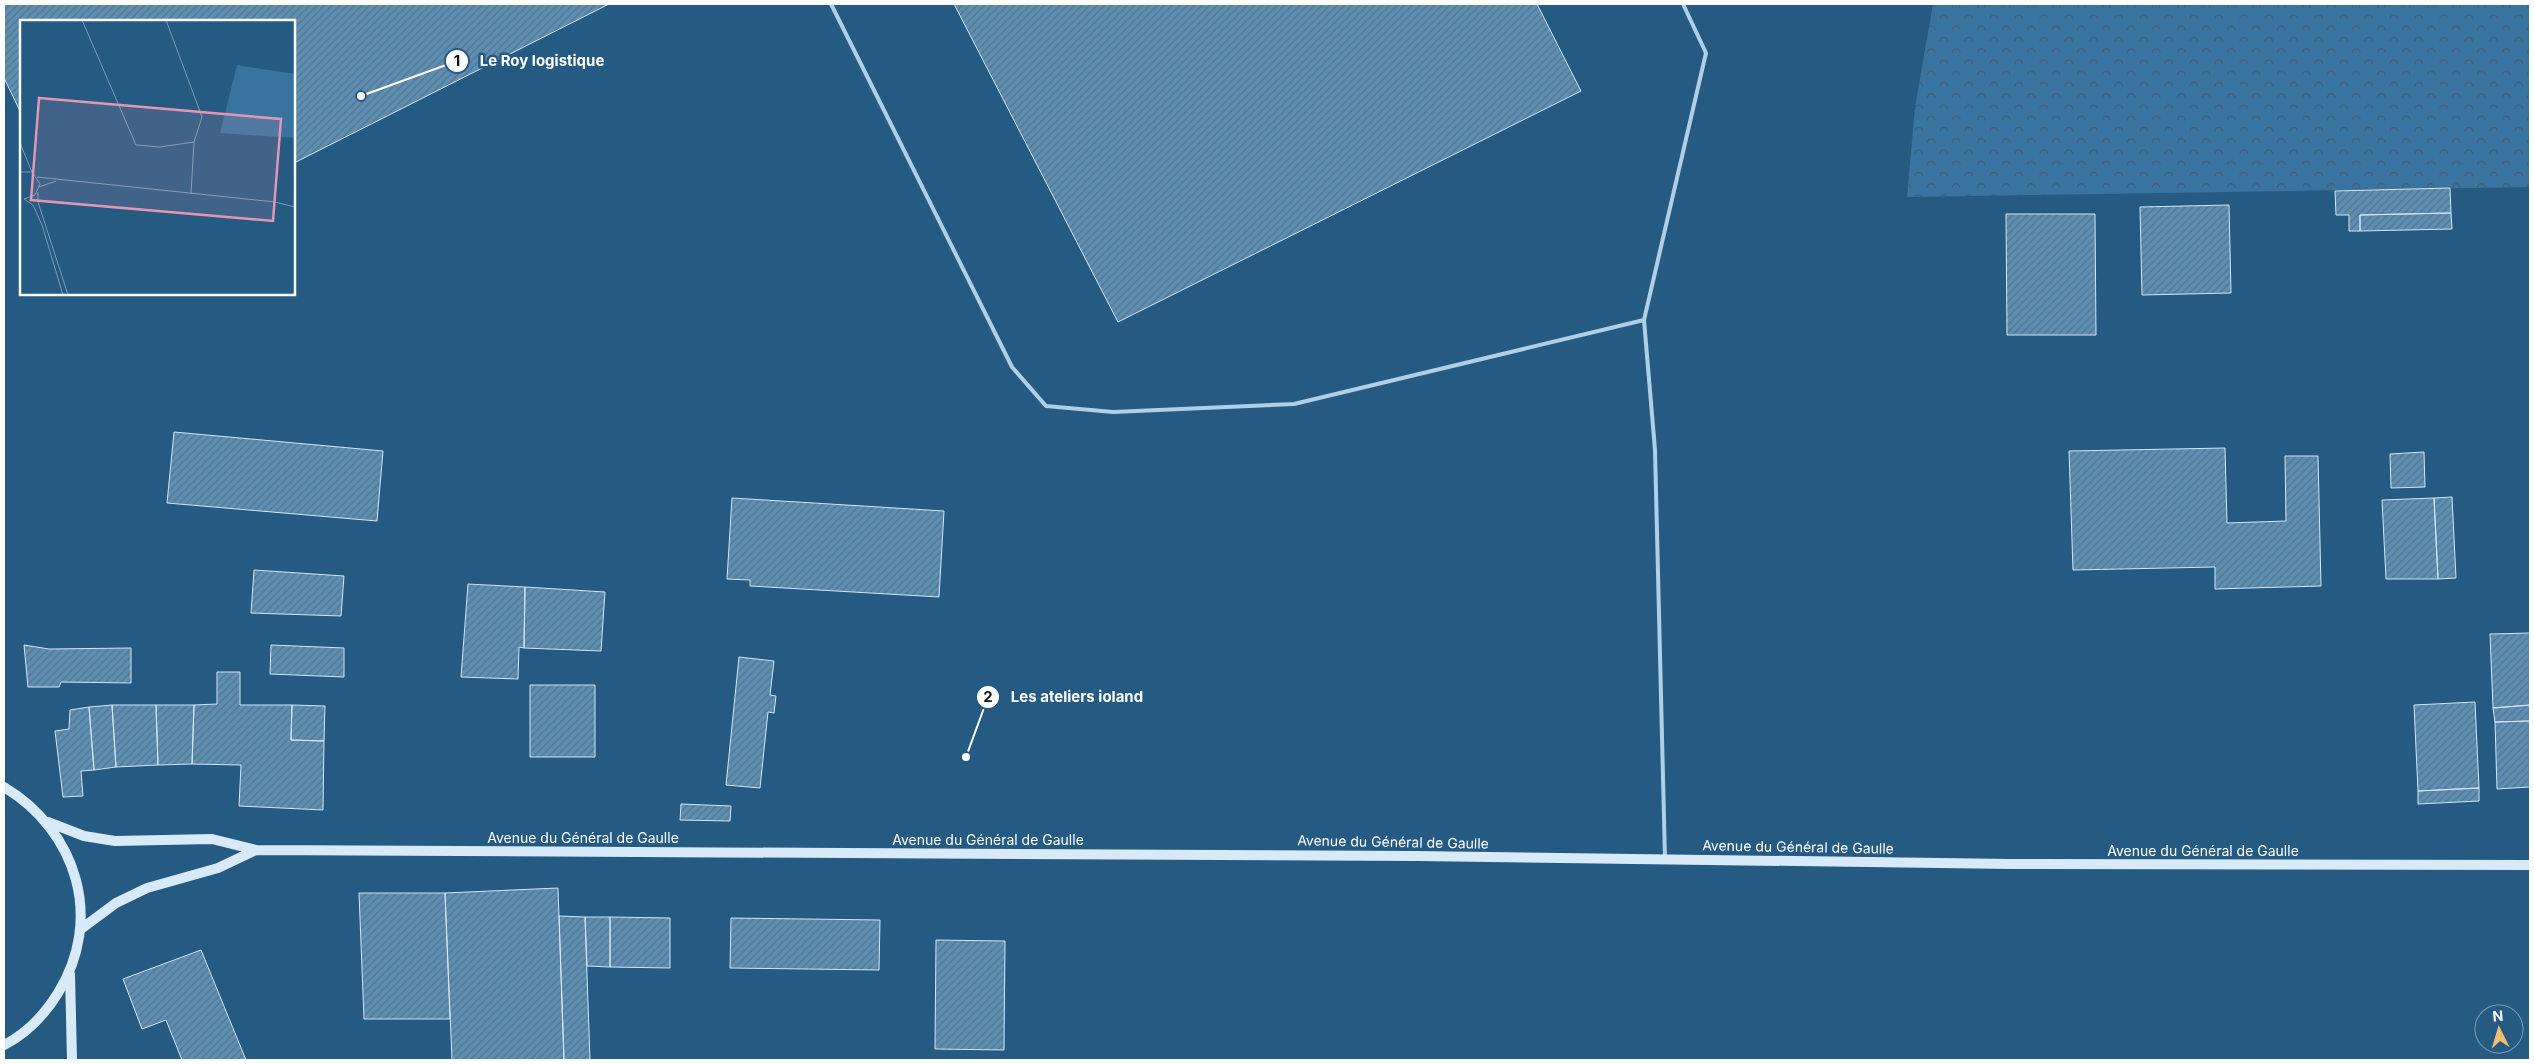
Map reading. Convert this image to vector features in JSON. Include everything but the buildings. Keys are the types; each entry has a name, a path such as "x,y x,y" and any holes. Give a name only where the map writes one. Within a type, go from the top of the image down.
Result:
{"street":[{"path":"4,788 23,799 48,822 68,855 80,891 81,930 70,974 72,1060"},
{"name":"Avenue du Général de Gaulle","path":"48,822 84,836 115,841 212,839 256,850 1406,856 2011,864 2530,865"},
{"name":"Avenue du Général de Gaulle","path":"81,930 116,903 148,888 218,868 256,850"},
{"path":"4,1045 15,1040 47,1010 70,974"}],"lane":[{"path":"831,4 1012,367 1046,406 1113,412 1294,404 1644,320"},
{"path":"1665,859 1655,450 1644,320 1706,53 1683,4"}],"green space":[{"path":"1933,4 2530,4 2530,187 1907,197 1915,107"}],"place":[{"name":"Le Roy logistique","path":"361,96"},
{"name":"Les ateliers ioland","path":"966,757"}]}
